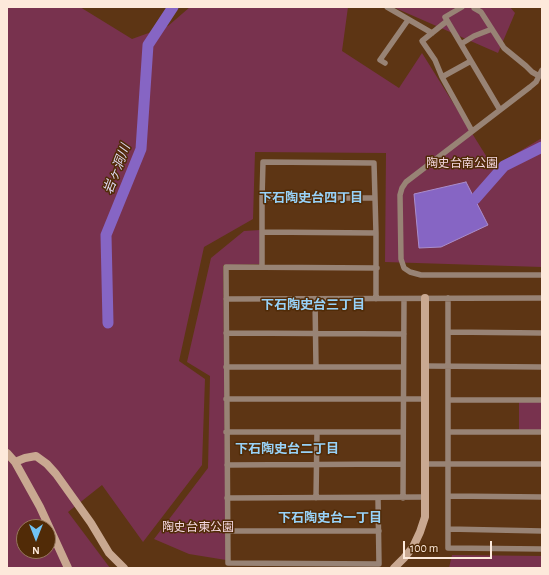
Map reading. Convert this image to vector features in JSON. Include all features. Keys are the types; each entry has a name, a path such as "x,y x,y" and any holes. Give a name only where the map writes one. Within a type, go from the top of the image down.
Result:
{"street":[{"path":"388,7 432,34"},
{"path":"462,7 445,18 500,110"},
{"path":"473,7 481,12 504,48 532,72 539,76"},
{"path":"385,63 380,60 408,20"},
{"path":"447,21 422,41 434,60 472,131"},
{"path":"461,44 474,36 492,29"},
{"path":"442,77 471,61"},
{"path":"542,70 536,82 406,182 400,195 401,260 404,268 410,272 421,275 542,275"},
{"path":"262,267 263,162 374,164 377,268 376,299"},
{"path":"262,198 375,198"},
{"path":"262,232 376,233"},
{"path":"377,268 226,267 226,465 228,563 378,564 378,498"},
{"path":"394,568 413,547 425,517 426,298"},
{"path":"448,298 448,548 542,549"},
{"path":"226,299 542,298"},
{"path":"315,299 316,367"},
{"path":"403,498 404,299"},
{"path":"448,332 542,333"},
{"path":"226,333 404,334"},
{"path":"226,366 403,367"},
{"path":"426,366 542,367"},
{"path":"226,399 426,399"},
{"path":"448,400 542,400"},
{"path":"226,432 403,432"},
{"path":"316,432 316,498"},
{"path":"448,432 542,432"},
{"path":"7,453 15,462 40,507 68,568"},
{"path":"15,462 36,456 47,464 56,474 91,523 110,553 124,568"},
{"path":"226,465 403,464"},
{"path":"426,464 542,464"},
{"path":"448,496 542,497"},
{"path":"227,498 425,497"},
{"path":"448,529 542,531"},
{"path":"228,532 379,531"}],"green space":[{"name":"陶史台南公園","path":"7,7 80,7 132,39 168,26 190,7 348,7 342,51 399,88 422,53 493,167 542,138 542,267 385,262 386,153 255,152 253,219 204,247 179,361 205,379 202,465 143,542 102,485 68,512 110,568 7,568"},
{"path":"393,7 510,7 515,13 498,53"},
{"name":"陶史台東公園","path":"260,230 260,264 223,265 226,560 189,554 154,539 208,468 210,376 187,362 211,258 244,231"},
{"path":"519,401 542,401 542,430 519,430"},
{"path":"452,555 542,556 542,568 449,568"}],"shaded area":[{"path":"466,182 488,225 441,247 419,248 414,194"}],"waterway":[{"name":"岩ヶ洞川","path":"108,323 106,235 141,149 148,45 173,7"},
{"path":"475,199 504,166 542,147"}],"district":[{"name":"下石陶史台四丁目","path":"311,198"},
{"name":"下石陶史台三丁目","path":"313,305"},
{"name":"下石陶史台二丁目","path":"287,449"},
{"name":"下石陶史台一丁目","path":"330,518"}]}
